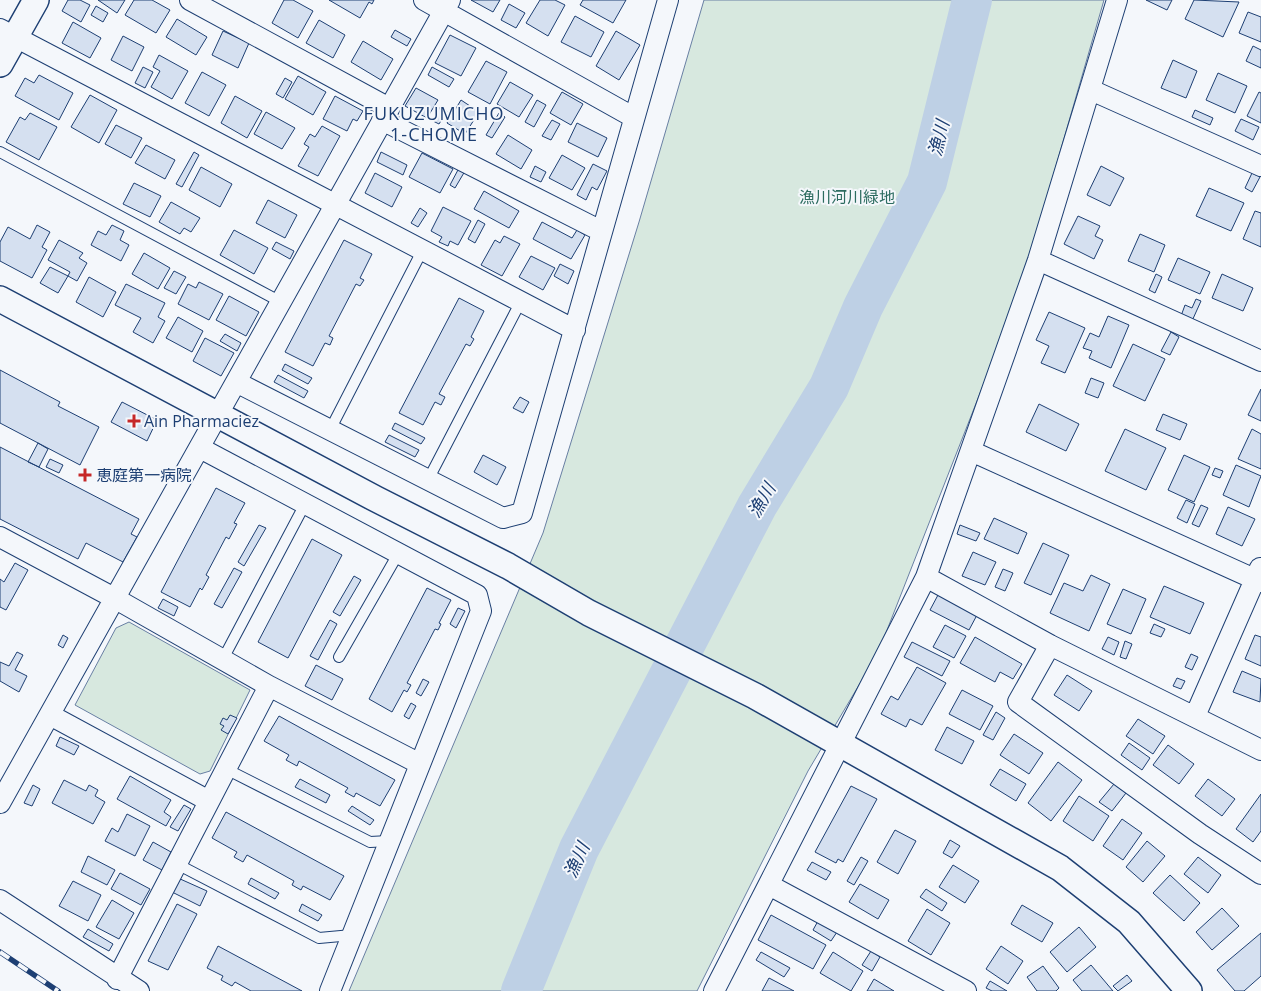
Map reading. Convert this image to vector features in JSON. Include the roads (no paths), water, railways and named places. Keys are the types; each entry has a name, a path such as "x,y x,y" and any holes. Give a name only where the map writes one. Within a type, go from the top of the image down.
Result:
{"street":[{"path":"0,64 8,33 36,0"},
{"path":"190,0 386,114 601,231"},
{"path":"424,0 447,6 633,116"},
{"path":"236,382 503,518 522,513 667,0"},
{"path":"714,991 926,577 1038,260 1117,0"},
{"path":"0,803 116,599 334,204 447,6"},
{"path":"8,33 520,303 575,330"},
{"path":"1091,90 1261,166"},
{"path":"1038,260 1261,361"},
{"path":"0,299 376,499 508,566 589,613 755,696 1060,868 1129,922 1190,991"},
{"path":"200,448 477,596 481,611 330,991"},
{"path":"971,451 1259,576 1195,716"},
{"path":"0,538 116,599 269,686 420,764"},
{"path":"926,577 1050,645 1261,750"},
{"path":"1050,645 1018,702 1200,834 1261,874"},
{"path":"117,979 269,686"},
{"path":"50,715 209,802"},
{"path":"769,885 966,991"},
{"path":"0,900 117,979 139,991"}],"lane":[{"path":"0,152 281,302"},
{"path":"330,430 422,251"},
{"path":"428,480 520,303"},
{"path":"223,659 305,504"},
{"path":"340,657 398,554"},
{"path":"226,769 370,842 389,841"},
{"path":"177,864 319,938 352,935"}],"waterway":[{"name":"漁川","path":"521,991 579,849 757,506 829,387 863,307 927,182 972,0"}],"railway":[{"path":"0,952 58,991"}],"place":[{"name":"Ain Pharmaciez","path":"134,421"},
{"name":"恵庭第一病院","path":"85,475"}],"district":[{"name":"FUKUZUMICHO 1-CHOME","path":"434,123"}],"park label":[{"name":"漁川河川緑地","path":"847,197"}]}
